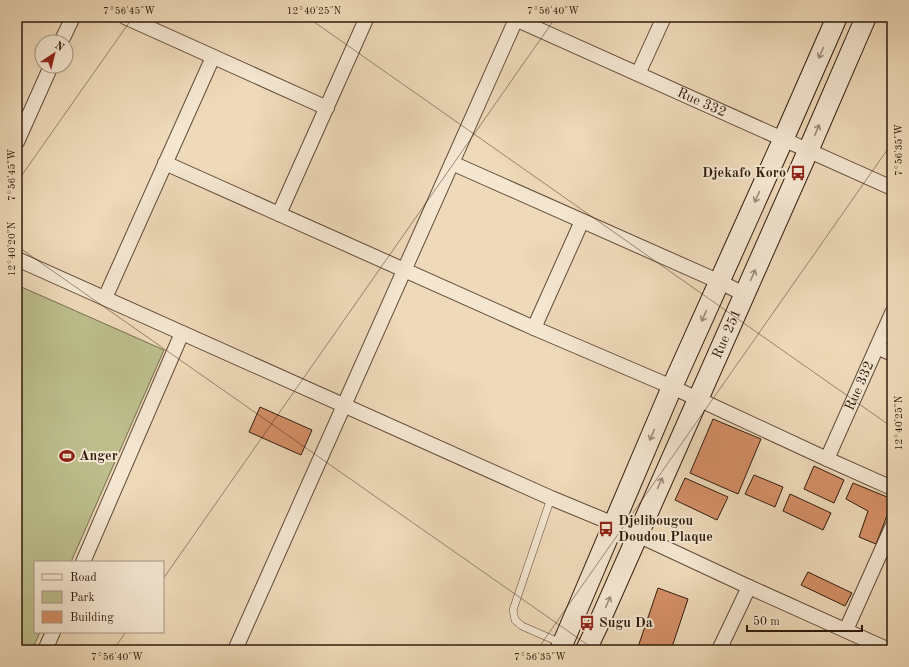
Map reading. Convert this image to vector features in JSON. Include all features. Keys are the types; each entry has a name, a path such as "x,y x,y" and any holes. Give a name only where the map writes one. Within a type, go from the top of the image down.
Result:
{"main road":[{"name":"Rue 251","path":"565,648 614,524 672,387 837,17"},
{"name":"Rue 251","path":"586,650 866,17"}],"street":[{"path":"66,34 73,17"},
{"path":"124,17 327,108"},
{"path":"279,214 367,17"},
{"path":"638,74 664,17"},
{"path":"235,650 515,18"},
{"name":"Rue 332","path":"515,18 892,188"},
{"path":"105,298 213,57"},
{"path":"17,142 47,74"},
{"path":"165,163 534,328 698,398 892,488"},
{"path":"452,163 744,294"},
{"path":"534,328 582,221"},
{"path":"17,259 551,498 614,524 846,630 868,646 890,650"},
{"name":"Rue 332","path":"827,459 892,313"},
{"path":"83,561 182,333"},
{"path":"877,347 892,354"},
{"path":"846,630 892,527"},
{"path":"719,650 749,587"},
{"path":"45,650 53,633"}],"lane":[{"path":"551,498 513,610 515,620 522,626 565,648"}],"green space":[{"name":"Anger","path":"17,285 164,350 71,561 34,561 34,633 40,633 32,650 17,650"}],"building":[{"path":"260,407 312,430 301,455 249,432"},
{"path":"713,419 761,439 738,494 690,473"},
{"path":"814,466 844,480 834,503 804,489"},
{"path":"754,475 783,487 775,507 745,494"},
{"path":"685,478 728,497 717,520 675,500"},
{"path":"853,483 892,499 892,503 876,544 859,537 868,511 846,499"},
{"path":"790,494 831,513 823,530 783,511"},
{"path":"808,572 852,593 845,606 801,585"},
{"path":"658,588 688,599 671,650 637,650"}],"place":[{"name":"Djekafo Koro","path":"798,173"},
{"name":"Anger","path":"67,456"},
{"name":"Djelibougou Doudou Plaque","path":"606,529"},
{"name":"Sugu Da","path":"587,623"}]}
